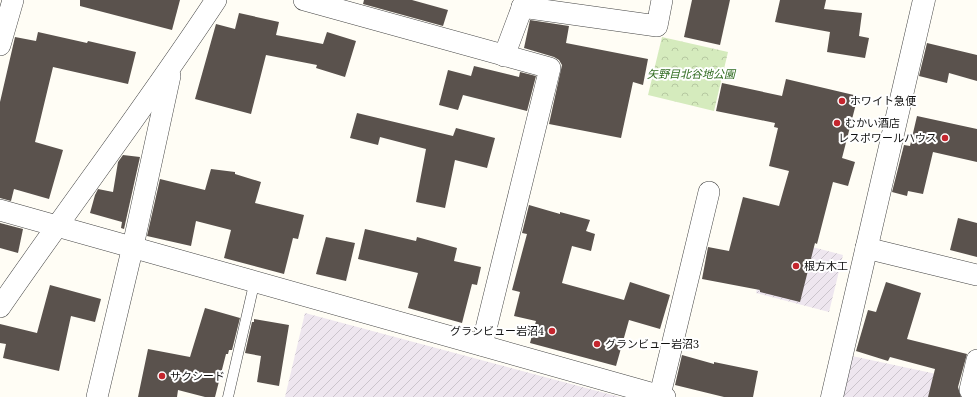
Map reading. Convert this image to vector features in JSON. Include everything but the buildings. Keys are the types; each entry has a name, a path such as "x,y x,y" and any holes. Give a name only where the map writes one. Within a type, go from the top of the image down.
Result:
{"street":[{"path":"0,45 13,0"},
{"path":"0,307 56,226 172,68 216,0"},
{"path":"304,0 550,68 482,345"},
{"path":"504,56 524,3 657,26 662,0"},
{"path":"832,397 924,0"},
{"path":"97,397 133,246 172,68"},
{"path":"0,210 133,246 662,396 708,192"},
{"path":"866,248 977,275"},
{"path":"970,390 977,360"}],"lane":[{"path":"228,397 254,280"}],"shaded area":[{"path":"770,236 843,255 829,312 756,293"},
{"path":"305,313 620,397 285,397"},
{"path":"852,356 955,378 951,397 842,397"}],"green space":[{"name":"矢野目北谷地公園","path":"662,37 728,52 714,111 648,95"}],"place":[{"name":"ホワイト急便","path":"842,101"},
{"name":"むかい酒店","path":"837,123"},
{"name":"レスポワールハウス","path":"945,138"},
{"name":"根方木工","path":"796,266"},
{"name":"グランビュー岩沼4","path":"552,331"},
{"name":"グランビュー岩沼3","path":"597,344"},
{"name":"サクシード","path":"162,376"}]}
